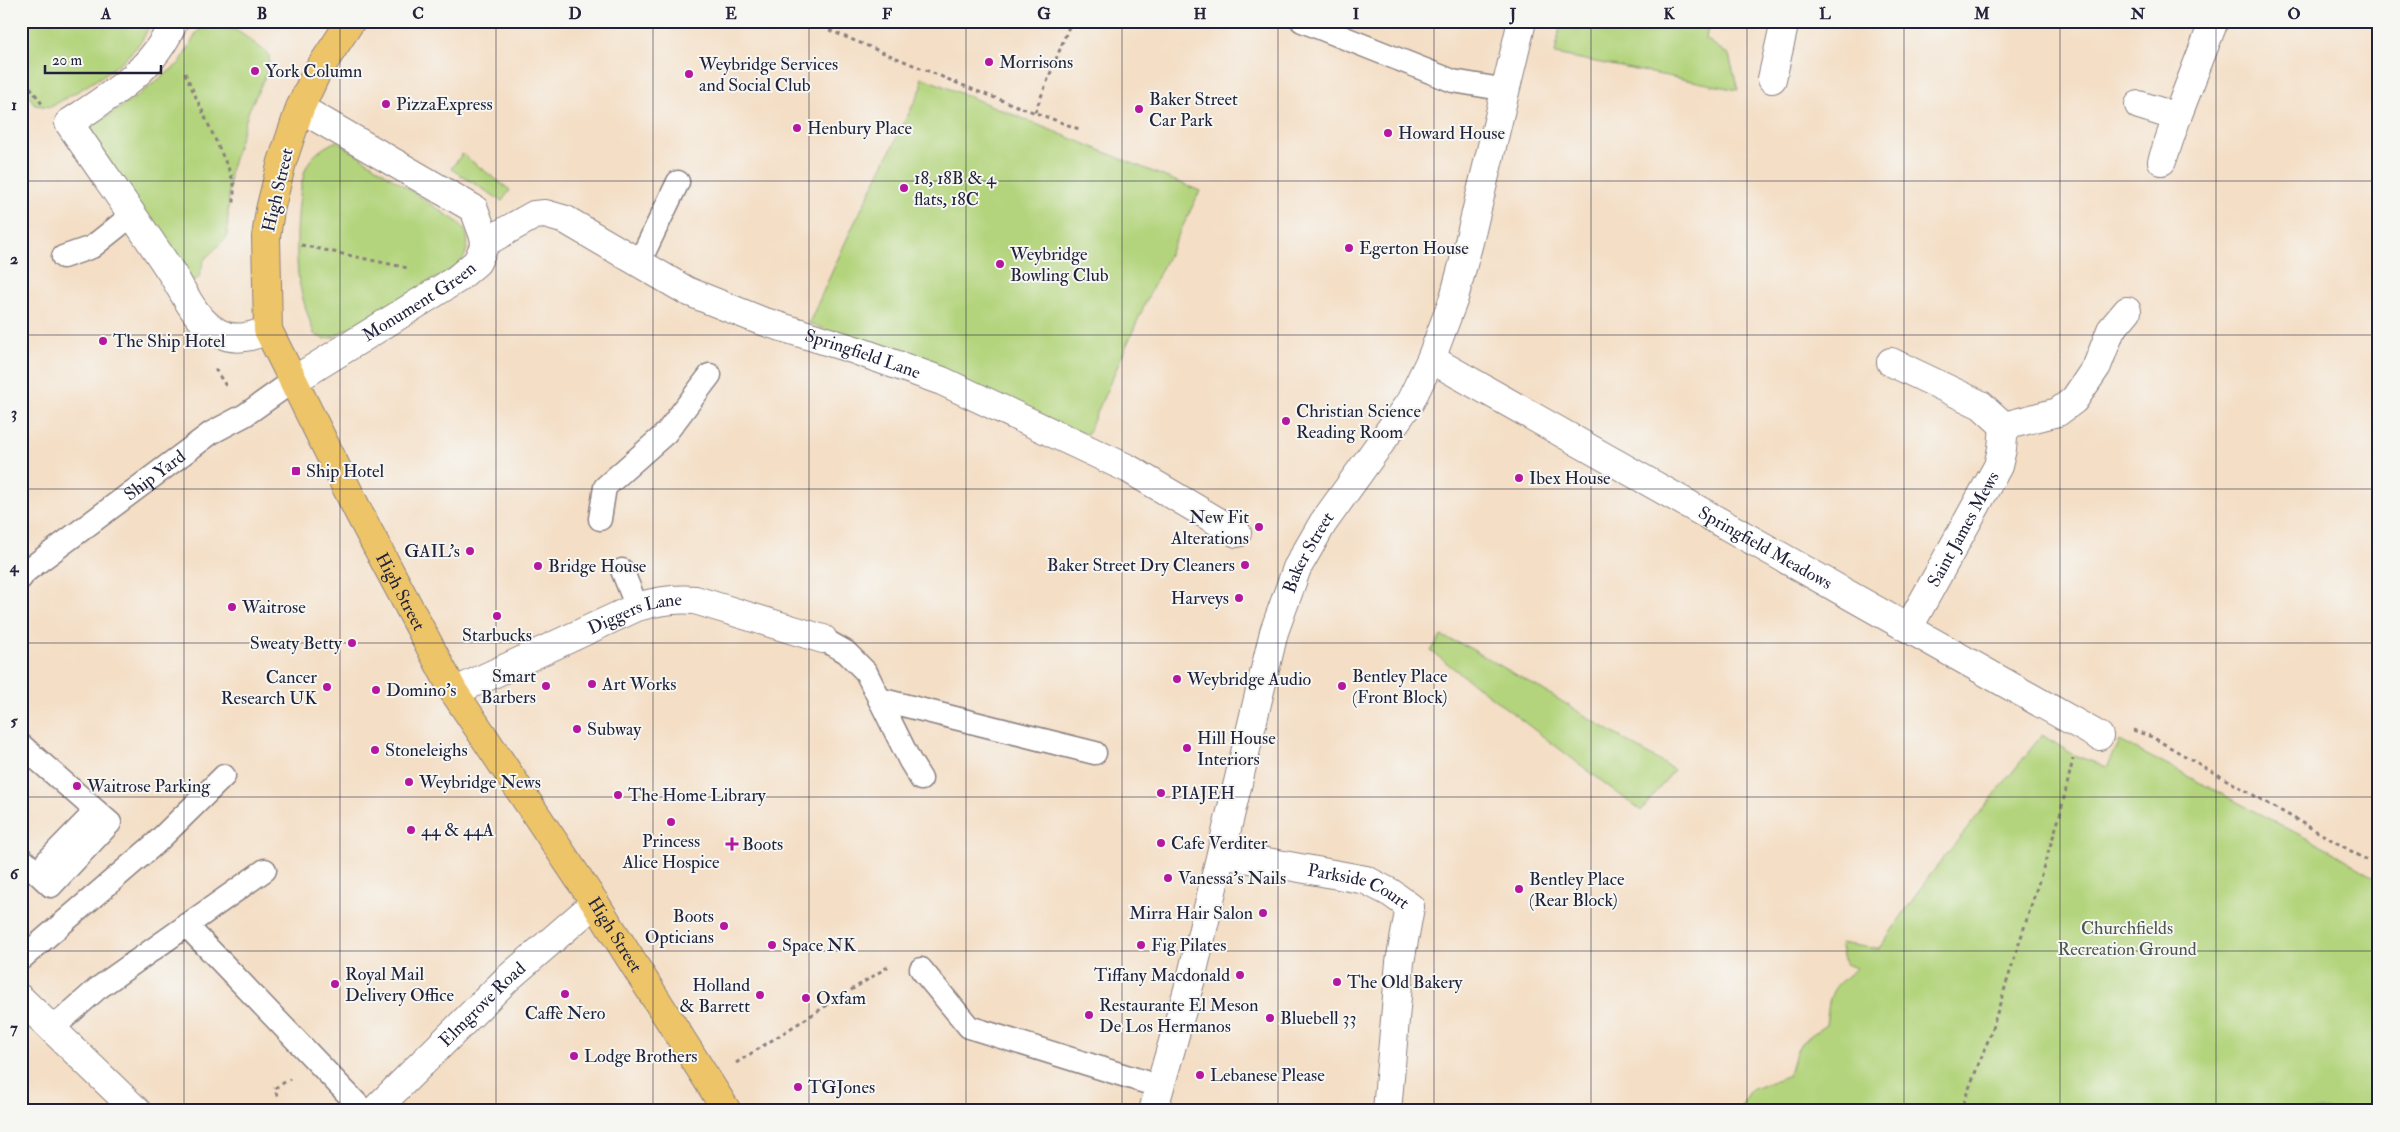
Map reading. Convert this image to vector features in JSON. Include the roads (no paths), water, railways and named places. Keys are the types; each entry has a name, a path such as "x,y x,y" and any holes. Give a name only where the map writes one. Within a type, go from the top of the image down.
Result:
{"main road":[{"name":"High Street","path":"342,23 300,108 282,162 270,210 266,238 268,330 360,515 454,692 595,903 727,1111"}],"street":[{"path":"174,21 160,50 145,68 124,86 69,123 196,313 217,333 248,338 268,330"},
{"name":"Baker Street","path":"1157,1099 1191,979 1274,632 1298,568 1323,523 1410,402 1431,359 1454,298 1507,90 1522,21"},
{"path":"1772,79 1785,21"},
{"path":"2162,161 2214,21"},
{"path":"2139,105 2177,117"},
{"name":"Monument Green","path":"293,381 457,279 477,262 486,242 474,209 300,108"},
{"name":"Springfield Lane","path":"486,242 534,215 545,214 581,228 687,291 759,320 855,350 942,381 1129,469 1237,533"},
{"path":"1891,362 1981,405 2004,426 2058,412 2074,400 2097,366 2111,330 2127,311"},
{"name":"Springfield Meadows","path":"1431,359 1909,627 2090,731"},
{"name":"Saint James Mews","path":"1909,627 1998,466 2004,426"},
{"name":"Diggers Lane","path":"454,692 637,607 660,600 694,600 823,638"},
{"name":"Parkside Court","path":"1222,854 1366,880 1391,893 1410,907 1400,962 1387,1111"},
{"name":"Elmgrove Road","path":"374,1111 506,980 595,903"},
{"path":"21,999 137,1111"}],"lane":[{"path":"1302,21 1453,81 1507,90"},
{"path":"639,263 678,182"},
{"path":"63,257 92,248 122,223 129,212"},
{"path":"600,519 605,488 666,432 710,375"},
{"name":"Ship Yard","path":"21,578 25,572 203,439 245,415 293,381"},
{"path":"622,570 637,607"},
{"path":"823,638 846,652 866,672 910,762 921,779"},
{"path":"879,699 1095,753"},
{"path":"21,745 110,824 50,886 21,858"},
{"path":"21,959 156,843 224,776"},
{"path":"48,861 96,811"},
{"path":"52,1029 97,989 265,870"},
{"path":"186,925 364,1111"},
{"path":"921,968 969,1027 1157,1099"}],"place":[{"name":"Morrisons","path":"989,62"},
{"name":"York Column","path":"255,71"},
{"name":"Weybridge Services and Social Club","path":"689,74"},
{"name":"PizzaExpress","path":"386,104"},
{"name":"Baker Street Car Park","path":"1139,109"},
{"name":"Henbury Place","path":"797,128"},
{"name":"Howard House","path":"1388,133"},
{"name":"18, 18B & 4 flats, 18C","path":"904,188"},
{"name":"Egerton House","path":"1349,248"},
{"name":"Weybridge Bowling Club","path":"1000,264"},
{"name":"The Ship Hotel","path":"103,341"},
{"name":"Christian Science Reading Room","path":"1286,421"},
{"name":"Ship Hotel","path":"296,471"},
{"name":"Ibex House","path":"1519,478"},
{"name":"New Fit Alterations","path":"1259,527"},
{"name":"GAIL's","path":"470,551"},
{"name":"Baker Street Dry Cleaners","path":"1245,565"},
{"name":"Bridge House","path":"538,566"},
{"name":"Harveys","path":"1239,598"},
{"name":"Waitrose","path":"232,607"},
{"name":"Starbucks","path":"497,616"},
{"name":"Sweaty Betty","path":"352,643"},
{"name":"Weybridge Audio","path":"1177,679"},
{"name":"Art Works","path":"592,684"},
{"name":"Smart Barbers","path":"546,686"},
{"name":"Bentley Place (Front Block)","path":"1342,686"},
{"name":"Cancer Research UK","path":"327,687"},
{"name":"Domino's","path":"376,690"},
{"name":"Subway","path":"577,729"},
{"name":"Hill House Interiors","path":"1187,748"},
{"name":"Stoneleighs","path":"375,750"},
{"name":"Weybridge News","path":"409,782"},
{"name":"Waitrose Parking","path":"77,786"},
{"name":"PIAJEH","path":"1161,793"},
{"name":"The Home Library","path":"618,795"},
{"name":"Princess Alice Hospice","path":"671,822"},
{"name":"44 & 44A","path":"411,830"},
{"name":"Cafe Verditer","path":"1161,843"},
{"name":"Boots","path":"732,844"},
{"name":"Vanessa's Nails","path":"1168,878"},
{"name":"Bentley Place (Rear Block)","path":"1519,889"},
{"name":"Mirra Hair Salon","path":"1263,913"},
{"name":"Boots Opticians","path":"724,926"},
{"name":"Space NK","path":"772,945"},
{"name":"Fig Pilates","path":"1141,945"},
{"name":"Tiffany Macdonald","path":"1240,975"},
{"name":"The Old Bakery","path":"1337,982"},
{"name":"Royal Mail Delivery Office","path":"335,984"},
{"name":"Caffè Nero","path":"565,994"},
{"name":"Holland & Barrett","path":"760,995"},
{"name":"Oxfam","path":"806,998"},
{"name":"Restaurante El Meson De Los Hermanos","path":"1089,1015"},
{"name":"Bluebell 33","path":"1270,1018"},
{"name":"Lodge Brothers","path":"574,1056"},
{"name":"Lebanese Please","path":"1200,1075"},
{"name":"TGJones","path":"798,1087"}],"park label":[{"name":"Churchfields Recreation Ground","path":"2127,938"}]}
